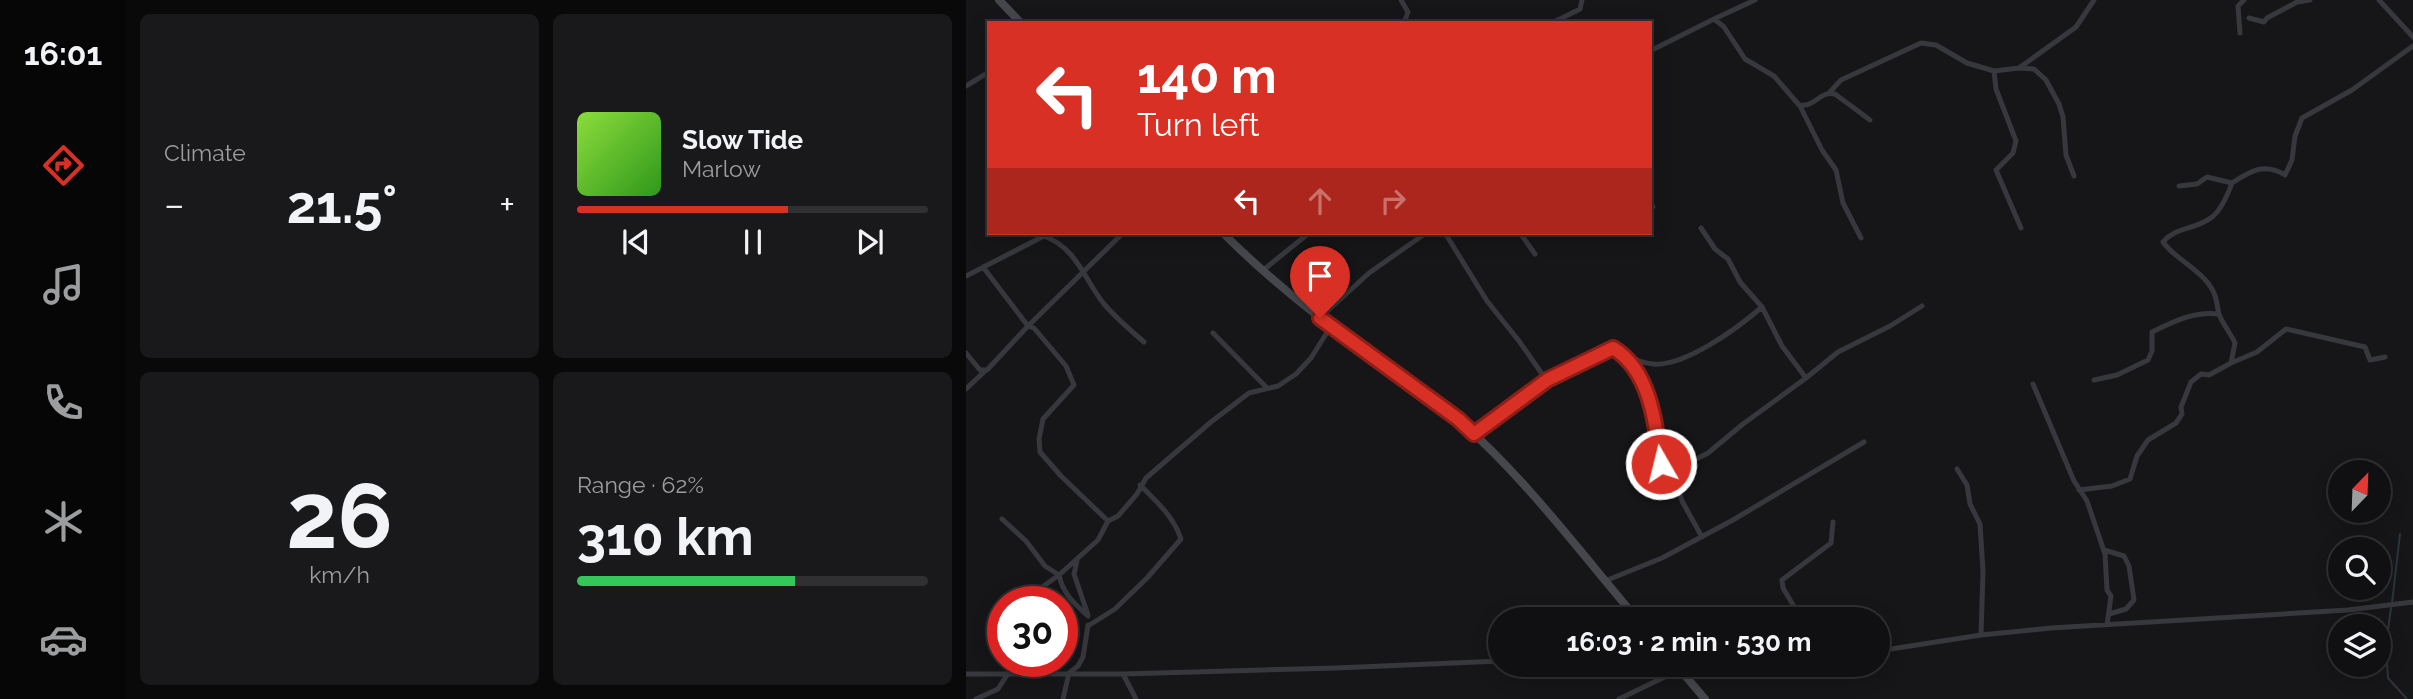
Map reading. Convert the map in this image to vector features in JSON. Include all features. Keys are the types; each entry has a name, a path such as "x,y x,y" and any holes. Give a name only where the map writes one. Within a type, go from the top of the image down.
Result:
{"main road":[{"path":"999,0 1019,21"},
{"path":"1225,235 1262,271 1331,327 1458,419 1517,477 1627,607"},
{"path":"1685,677 1705,699"}],"street":[{"path":"1401,0 1408,12 1405,21"},
{"path":"1556,21 1580,9 1582,0"},
{"path":"1652,50 1755,0"},
{"path":"2019,68 2076,27 2094,0"},
{"path":"2240,33 2238,6 2244,0"},
{"path":"2249,18 2264,22 2297,2 2311,0"},
{"path":"2379,0 2413,37"},
{"path":"1714,19 1724,27 1745,59 1774,76 1799,106 1822,150 1836,170 1843,204 1861,238"},
{"path":"1829,93 1841,80 1921,43 1936,45 1966,63 1994,71 2034,69 2046,80 2059,104 2063,117 2066,155 2074,176"},
{"path":"2231,363 2235,343 2208,282 2179,256 2170,253 2163,242 2171,233 2214,216 2232,183 2245,174 2274,168 2285,175 2292,160 2295,136 2302,118 2352,90 2413,46"},
{"path":"1994,71 1996,89 2016,141 2014,153 1996,170 2021,229"},
{"path":"966,86 987,73"},
{"path":"1799,106 1810,105 1825,93 1835,94 1870,120"},
{"path":"2179,186 2197,184 2207,177 2232,183"},
{"path":"1701,228 1715,249 1728,259 1740,282 1762,307 1782,346 1806,379"},
{"path":"966,389 1121,235"},
{"path":"1262,271 1307,235"},
{"path":"1320,318 1357,282 1423,235"},
{"path":"1446,235 1487,301 1547,380"},
{"path":"1521,235 1535,254"},
{"path":"966,275 1044,236 1055,240 1071,253 1107,307 1144,342"},
{"path":"983,267 1028,326 1034,328 1066,366 1074,385 1043,419 1039,439 1040,452 1108,521"},
{"path":"1674,476 1677,470 1708,453 1838,352 1891,326 1922,306"},
{"path":"1474,434 1547,380 1613,348 1626,356 1652,364 1675,359 1703,349 1738,328 1762,307"},
{"path":"2094,380 2117,375 2148,360 2152,351 2152,332 2178,319 2203,312 2220,314"},
{"path":"1044,586 1098,540 1108,521 1118,516 1137,494 1146,478 1211,422 1250,393 1278,386 1296,374 1311,358 1331,327"},
{"path":"2079,490 2112,486 2130,479 2137,456 2148,440 2176,423 2182,414 2181,407 2191,382 2201,374 2209,375 2257,352 2286,329 2365,347 2370,360 2385,357"},
{"path":"1213,332 1267,388"},
{"path":"966,353 984,372"},
{"path":"1626,356 1652,409 1661,464 1674,476 1682,501 1702,537"},
{"path":"2033,384 2079,490 2087,501 2092,523 2104,550 2107,590 2110,596 2107,625"},
{"path":"1605,581 1662,558 1702,537 1864,442"},
{"path":"1957,469 1967,485 1970,504 1980,524 1983,571 1981,635"},
{"path":"1088,626 1115,609 1181,539 1177,527 1140,485"},
{"path":"1002,519 1026,541 1045,566 1059,575 1062,588 1088,615"},
{"path":"1794,607 1783,588 1782,580 1831,543 1833,522"},
{"path":"2104,550 2124,556 2129,566 2134,600 2126,610 2109,614"},
{"path":"1078,559 1074,573 1088,615 1083,657 1078,666"},
{"path":"1890,649 1981,635 2348,610 2413,602"},
{"path":"1078,673 1336,668 1488,662"},
{"path":"966,674 987,673"},
{"path":"1123,674 1136,699"},
{"path":"976,699 998,689 1006,677"},
{"path":"1063,699 1068,677"},
{"path":"1619,699 1665,677"}],"waterway":[{"path":"2392,603 2400,534"},
{"path":"2391,608 2386,645 2388,678 2407,699"}],"route":[{"path":"1320,318 1458,419 1474,434 1547,380 1613,348 1626,356 1652,409 1661,464"}]}
